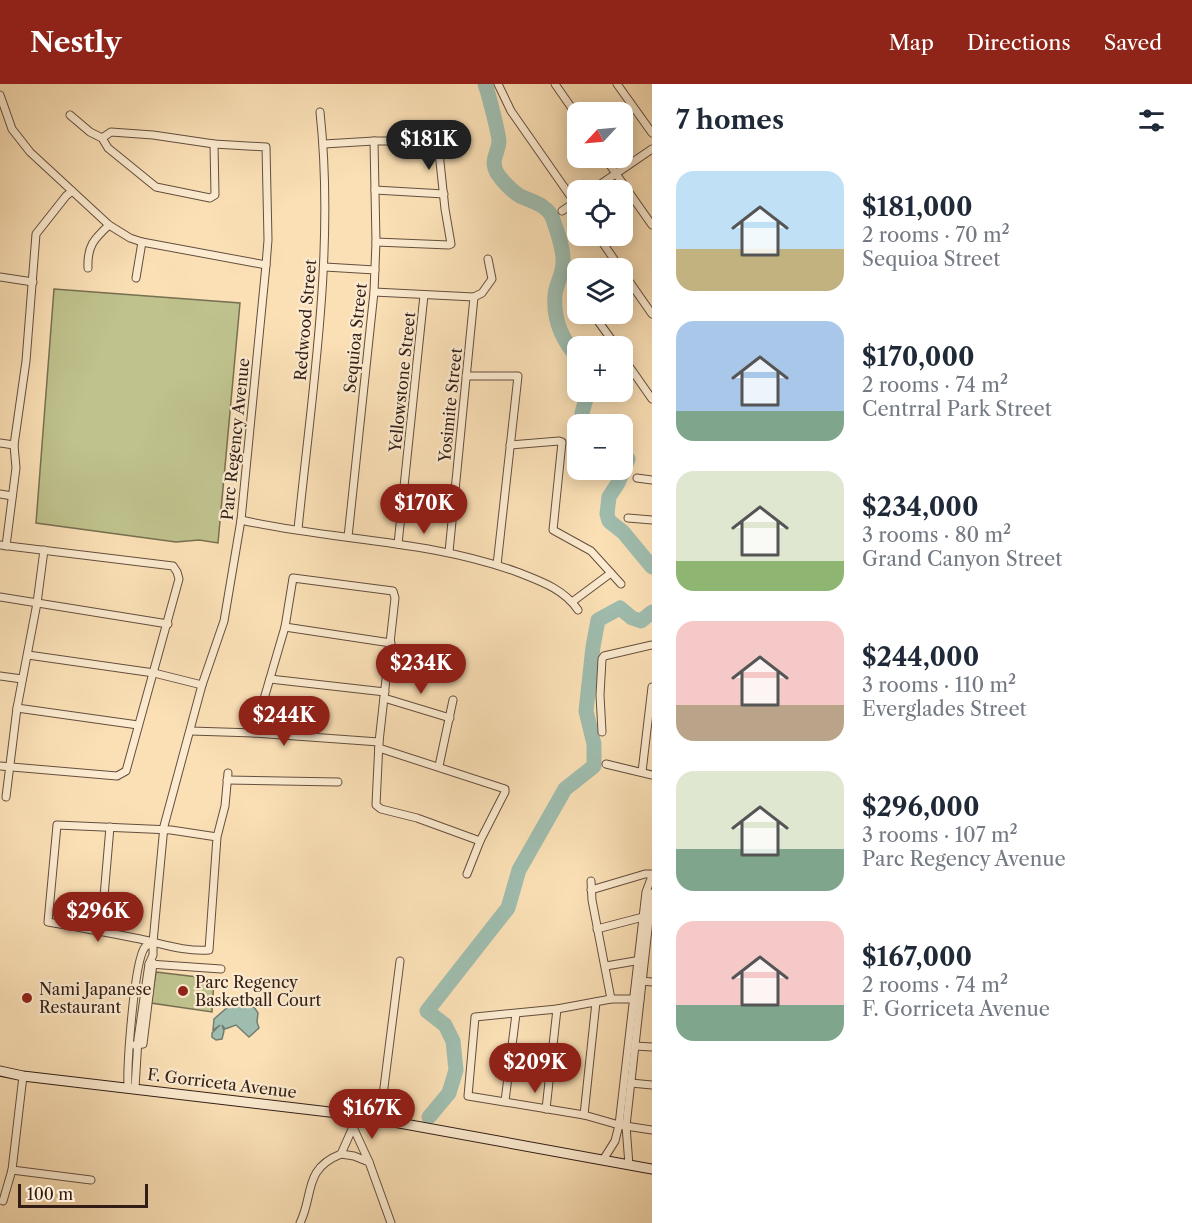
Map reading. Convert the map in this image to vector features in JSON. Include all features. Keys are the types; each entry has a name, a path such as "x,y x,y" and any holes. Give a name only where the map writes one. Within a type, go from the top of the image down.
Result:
{"main road":[{"name":"F. Gorriceta Avenue","path":"0,1071 23,1076 355,1115 652,1169"}],"street":[{"path":"498,84 511,111 567,189"},
{"path":"555,84 568,102"},
{"path":"617,84 652,133"},
{"path":"0,95 7,117 19,140 109,225 130,238 142,242 266,265"},
{"name":"Redwood Street","path":"298,529 325,267 324,144 320,112"},
{"path":"70,115 90,132 102,138 108,148 156,188 210,198 215,195 214,144 153,135 111,132 102,138"},
{"path":"324,144 374,141 433,141 438,143 452,240 449,246 376,242"},
{"name":"Sequioa Street","path":"348,537 374,292 376,242 374,141"},
{"name":"Parc Regency Avenue","path":"133,1045 143,1044 145,1036 164,830 202,685 224,621 241,520 266,265 268,240 266,147 214,144"},
{"path":"607,180 652,149"},
{"path":"612,168 652,225"},
{"path":"375,190 444,194"},
{"path":"0,766 117,776 126,771 179,579 173,566 3,546 16,468 14,445 26,361 36,234 72,191"},
{"path":"562,211 567,208"},
{"path":"88,268 87,254 90,247 109,225"},
{"path":"136,278 142,242"},
{"path":"374,292 474,297 482,293 492,279 488,259"},
{"path":"325,267 375,270"},
{"path":"0,277 33,282"},
{"path":"633,286 652,314"},
{"name":"Yellowstone Street","path":"398,544 424,295"},
{"name":"Yosimite Street","path":"449,552 474,297"},
{"path":"633,372 652,399"},
{"path":"466,376 518,375 497,565"},
{"path":"510,445 562,442 553,530 591,551 621,584"},
{"path":"0,443 14,445"},
{"path":"637,478 652,480"},
{"path":"0,494 12,496"},
{"path":"628,518 652,520"},
{"path":"241,520 449,552 497,565 548,584 572,602 578,610"},
{"path":"6,797 17,708 38,603 44,550"},
{"path":"572,602 611,573"},
{"path":"254,732 285,627 293,578 394,592 391,643 379,745 377,807 417,818 480,841"},
{"path":"0,597 168,624"},
{"path":"285,627 391,643"},
{"path":"602,732 600,694 602,658 652,645"},
{"path":"28,655 154,673 202,685"},
{"path":"0,676 22,679"},
{"path":"270,679 384,695 450,718"},
{"path":"642,772 652,687"},
{"path":"439,766 453,700"},
{"path":"17,708 138,725"},
{"path":"191,731 254,732 379,745 505,789 467,874"},
{"path":"606,764 652,775"},
{"path":"217,837 164,830 57,825 48,922 153,942 161,946 209,950 217,837 224,814 228,777 338,782"},
{"path":"101,931 110,827"},
{"path":"603,1160 622,1125 631,1083 646,892 652,875 645,874 591,886 611,999"},
{"path":"629,1165 622,1125 642,981 641,960 652,893"},
{"path":"597,929 644,917"},
{"path":"131,1087 138,964 145,946 153,942"},
{"path":"606,966 641,960"},
{"path":"380,1119 400,961"},
{"path":"138,964 221,969"},
{"path":"642,981 652,982"},
{"path":"638,999 611,999 557,1009 475,1017 468,1096 584,1115 652,1130"},
{"path":"584,1115 596,1002"},
{"path":"546,1108 557,1009"},
{"path":"506,1101 516,1014"},
{"path":"635,1046 652,1047"},
{"path":"3,1201 12,1170 23,1076"},
{"path":"631,1083 652,1084"},
{"path":"341,1154 353,1127 355,1115"},
{"path":"353,1127 369,1162 391,1223"},
{"path":"300,1223 311,1181 331,1158 341,1154 369,1162"},
{"path":"12,1170 91,1180"}],"green space":[{"path":"54,289 240,303 218,543 199,540 176,542 36,523"},
{"name":"Parc Regency Basketball Court","path":"156,972 214,979 212,1012 151,1003"}],"shaded area":[{"path":"235,1004 254,1007 258,1013 259,1028 249,1037 236,1025 225,1029 222,1025 224,1031 222,1039 216,1040 212,1037 212,1033 220,1025 213,1030 214,1019 229,1006"}],"waterway":[{"path":"485,84 499,138 494,161 497,173 520,196 547,210 553,219 560,241 563,267 555,295 555,304 557,321 567,344"},
{"path":"582,414 585,402"},
{"path":"619,480 609,497 607,514 609,521 623,532 652,567"},
{"path":"429,1117 449,1093 456,1070 453,1041 445,1025 427,1011 508,908 519,870 565,789 594,766 594,744 586,711 598,620 620,608 632,618 641,621 652,612"}],"place":[{"name":"Parc Regency Basketball Court","path":"183,991"},
{"name":"Nami Japanese Restaurant","path":"27,998"}]}
